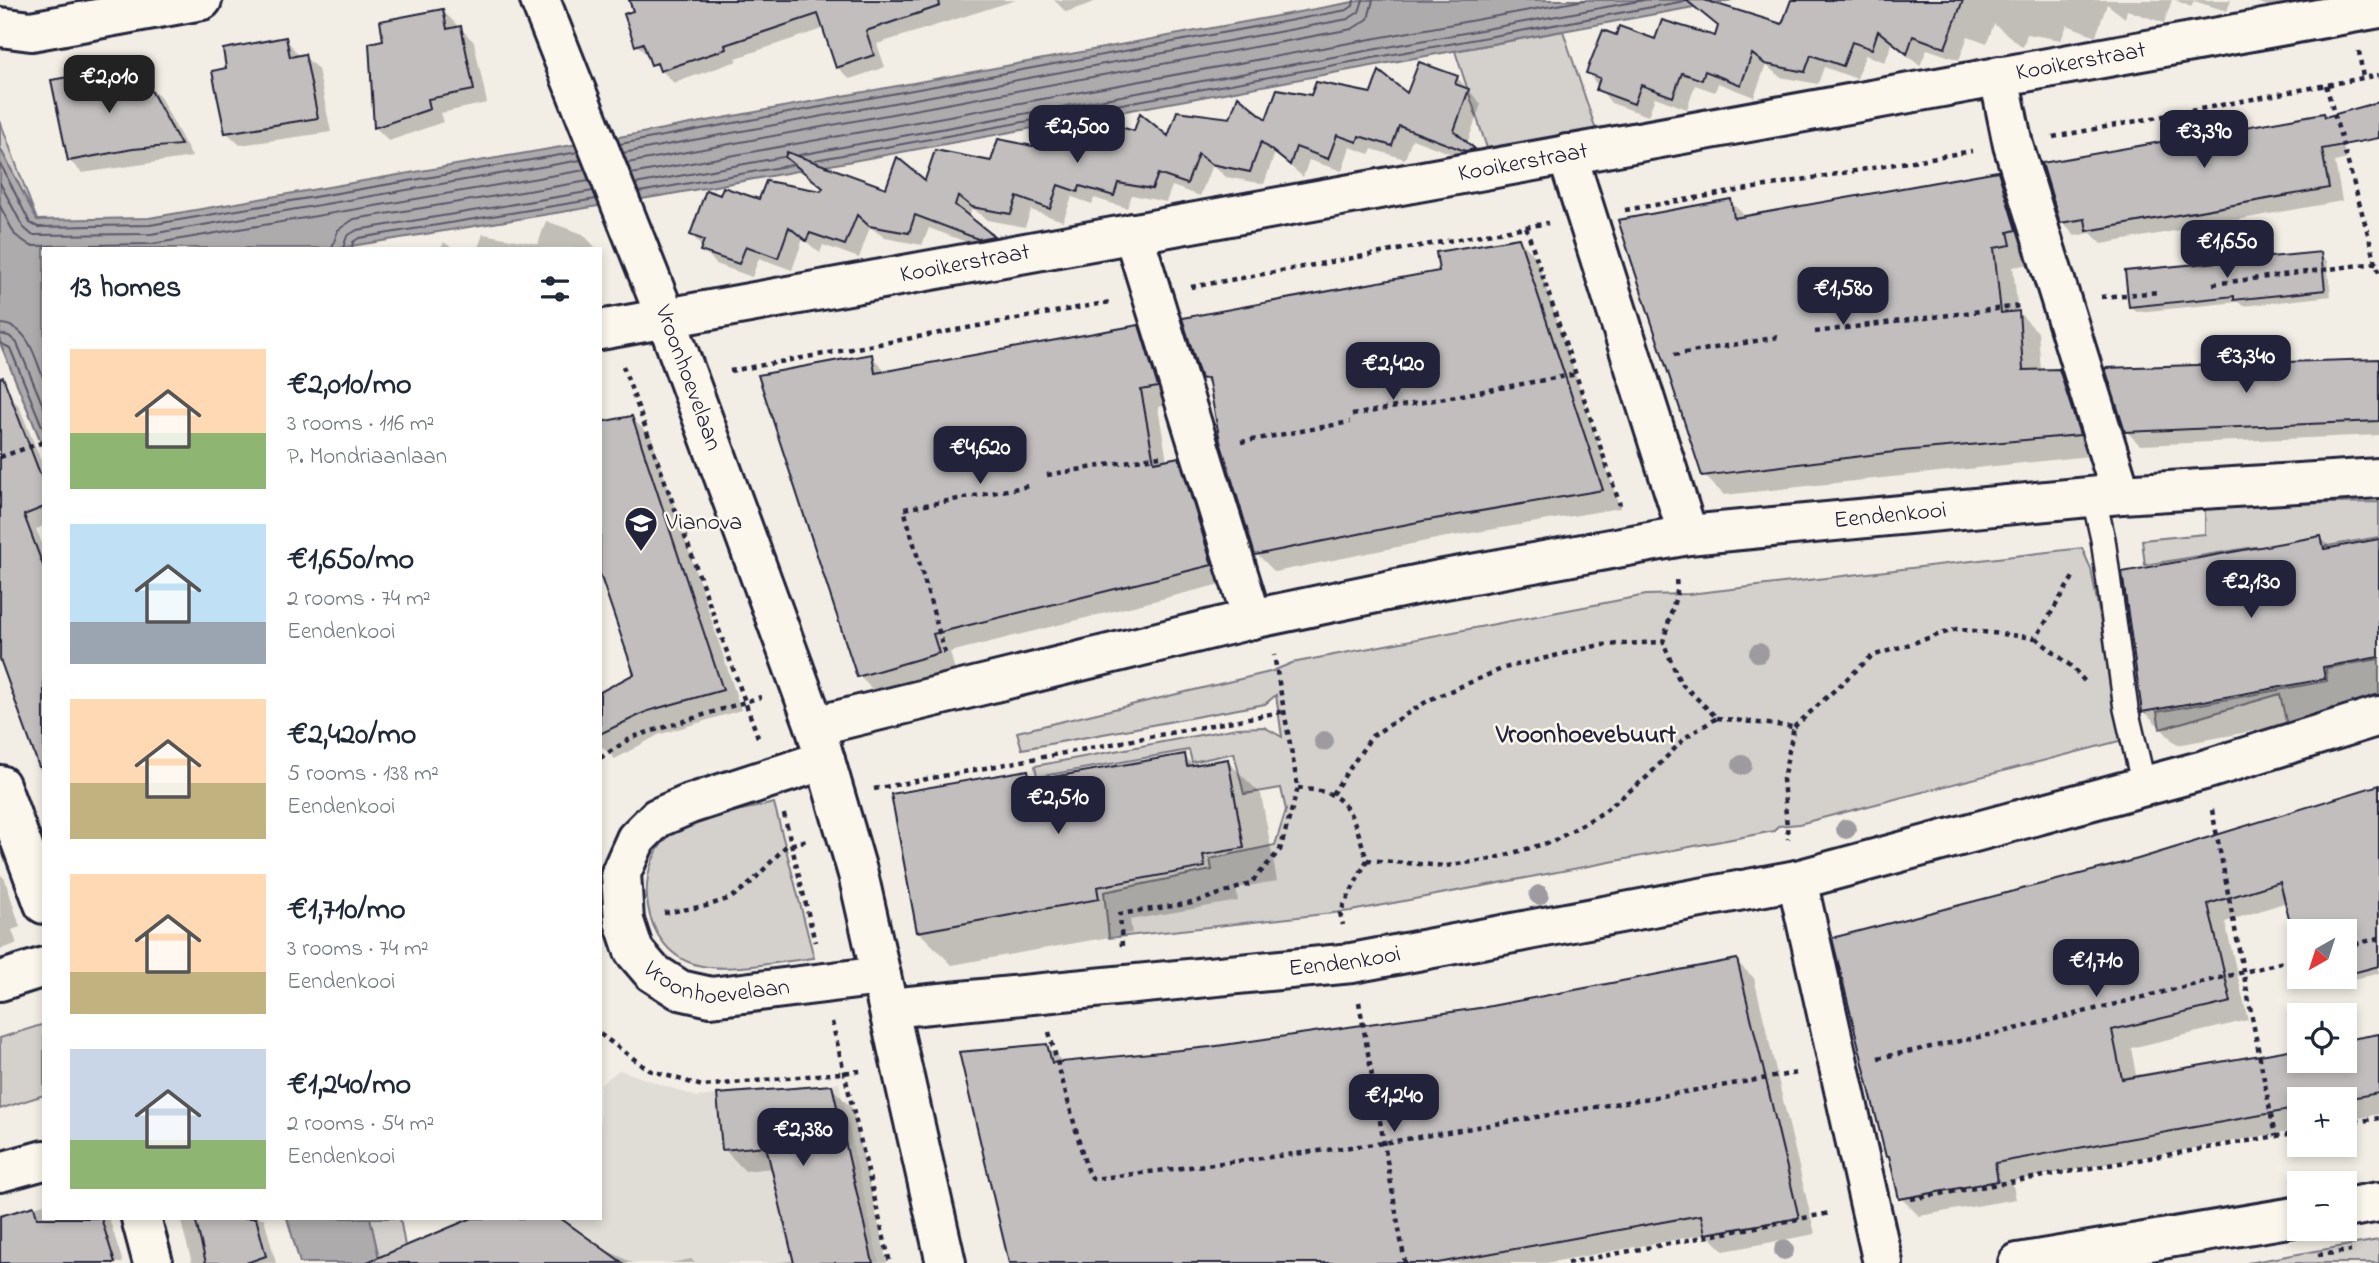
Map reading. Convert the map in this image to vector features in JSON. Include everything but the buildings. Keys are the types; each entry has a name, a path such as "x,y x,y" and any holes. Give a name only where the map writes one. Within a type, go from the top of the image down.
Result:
{"street":[{"path":"0,27 31,31 202,0"},
{"name":"Vroonhoevelaan","path":"540,0 632,229 802,685 840,813 885,992 946,1263"},
{"name":"Kooikerstraat","path":"602,330 2379,8"},
{"path":"1999,76 2013,145 2062,301 2108,497"},
{"path":"1567,154 1632,363 1664,540"},
{"path":"1133,233 1259,618"},
{"name":"Eendenkooi","path":"820,743 976,687 1259,618 1439,580 1664,540 2108,497 2379,478"},
{"name":"Eendenkooi","path":"885,992 1044,993 1352,963 1797,880 2204,770 2379,716"},
{"name":"Vroonhoevelaan","path":"820,743 657,818 636,839 621,873 624,921 634,951 652,972 680,990 711,997 885,992"},
{"path":"0,785 42,899"},
{"path":"1797,880 1883,1263"},
{"path":"0,981 42,968"},
{"path":"0,1172 42,1161"},
{"path":"2357,1206 2379,1202"},
{"path":"2018,1263 2287,1218"},
{"path":"142,1220 153,1263"}],"lane":[{"path":"2108,497 2103,539 2126,709 2144,786"}],"path":[{"path":"688,378 1586,216 2013,145 2379,75"},
{"path":"2326,85 2379,273"},
{"path":"1526,227 1577,374 1664,540 1678,592 1663,642 1680,682 1717,718 1794,727"},
{"path":"2213,284 2376,263"},
{"path":"1815,332 2062,301 2160,292"},
{"path":"1632,363 1779,337"},
{"path":"1352,415 1577,374"},
{"path":"0,457 42,443"},
{"path":"976,687 968,667 947,659 904,509 1029,486"},
{"path":"2036,638 2067,584 2103,539"},
{"path":"1125,985 1120,914 1192,902 1250,884 1280,850 1298,788 1286,711 1259,618"},
{"path":"1797,880 1786,829 1783,779 1794,727 1872,656 1957,629 2036,638 2072,667 2099,697 2126,709"},
{"path":"1332,794 1372,736 1429,700 1504,668 1600,645 1663,642"},
{"path":"602,757 633,737 802,685"},
{"path":"624,921 706,906 731,898 752,882 786,846 840,813 1286,711"},
{"path":"1367,860 1446,866 1492,859 1554,841 1602,813 1647,777 1686,737 1717,718"},
{"path":"2204,770 2275,1136"},
{"path":"1298,788 1332,794 1343,803 1354,822 1367,860 1340,912 1352,963 1405,1263"},
{"path":"2357,944 2379,938"},
{"path":"1044,993 1046,1023 1087,1170 1093,1179 1383,1143 1838,1066 2003,1032 2287,961"},
{"path":"602,1035 649,1070 702,1086 902,1067"},
{"path":"2357,1122 2379,1118"},
{"path":"1567,1263 1870,1206 2287,1134"},
{"path":"2304,1256 2355,1250"}],"shaded area":[{"path":"1563,31 1596,130 1487,148 1455,51"},
{"path":"0,121 37,220 0,148"},
{"path":"2379,502 2379,537 2258,558 2255,547 2145,565 2142,540 2205,534 2205,506"},
{"path":"2082,548 2091,569 2123,740 1799,824 1778,826 1774,831 1351,911 1109,938 1104,892 1212,870 1210,859 1275,845 1286,810 1281,788 1244,794 1234,753 1192,762 1189,750 1037,777 1035,766 1237,728 1264,727 1282,737 1276,695 1265,704 1022,749 1017,732 1270,672 1292,663 1646,595 1689,594"},
{"path":"2379,659 2379,694 2287,726 2280,694 2160,729 2157,712 2327,681 2326,668"},
{"path":"774,803 814,958 714,968 681,958 665,944 653,926 648,904 647,882 653,860 664,841 688,823"},
{"path":"42,1025 42,1096 0,1109 0,1038"},
{"path":"619,1070 697,1097 839,1083 879,1263 584,1263 554,1220 602,1220 602,1083"},
{"path":"370,1220 400,1220 408,1263 380,1263"},
{"path":"2379,1240 2379,1263 2247,1263"}],"water":[{"path":"1364,0 1732,0 666,195 345,247 42,247 42,444 0,343 0,148 37,220 149,218 636,134"},
{"path":"288,1220 370,1220 380,1263 300,1263"}],"place":[{"name":"Vianova","path":"641,553"}],"district":[{"name":"Vroonhoevebuurt","path":"1586,736"}]}
